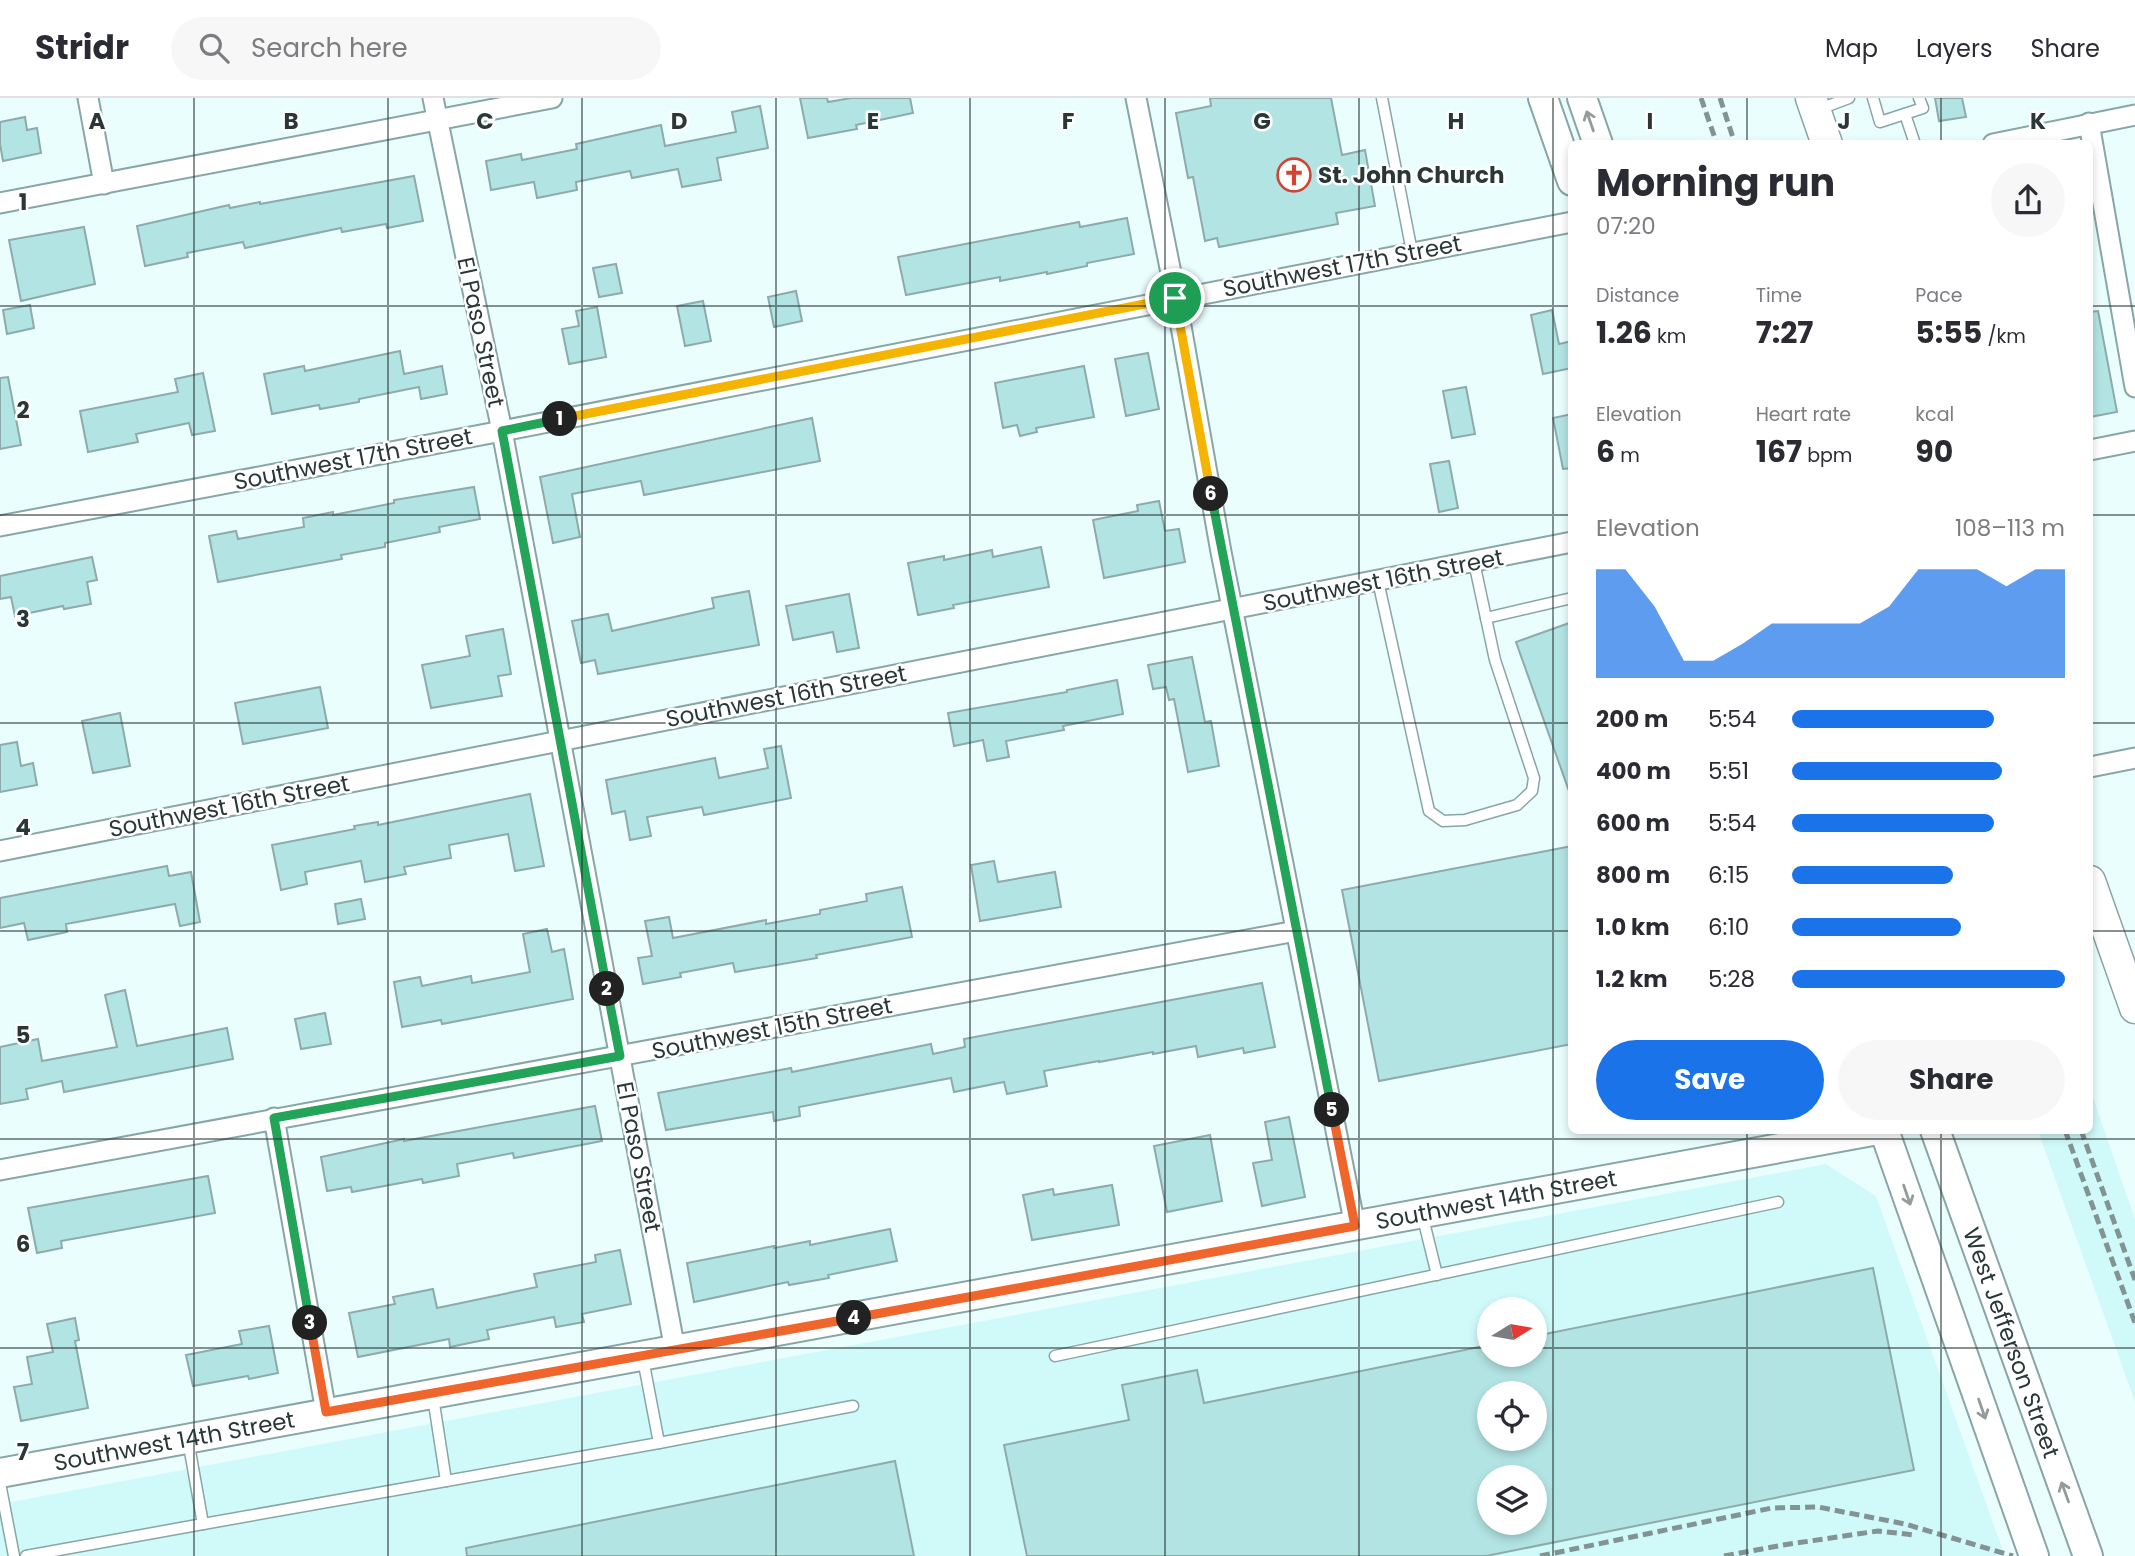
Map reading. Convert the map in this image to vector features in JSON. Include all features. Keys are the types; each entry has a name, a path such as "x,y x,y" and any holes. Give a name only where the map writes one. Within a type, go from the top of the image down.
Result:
{"main road":[{"path":"1813,104 1826,140"},
{"path":"2093,890 2135,1009"}],"street":[{"path":"88,98 104,184"},
{"name":"El Paso Street","path":"433,98 502,431 676,1350"},
{"path":"0,204 552,98"},
{"path":"1136,98 1233,610 1355,1226"},
{"path":"1543,98 1568,170"},
{"path":"1582,98 1597,140"},
{"path":"2012,140 2135,115"},
{"path":"2088,124 2091,140"},
{"path":"2093,152 2135,387"},
{"name":"Southwest 17th Street","path":"0,526 1568,223"},
{"path":"2093,449 2135,441"},
{"name":"Southwest 16th Street","path":"0,851 1568,543"},
{"path":"2093,765 2135,758"},
{"name":"Southwest 15th Street","path":"0,1170 1296,931"},
{"path":"274,1118 326,1412"},
{"name":"Southwest 14th Street","path":"0,1474 326,1412 1856,1134"},
{"path":"1885,1134 2034,1556"},
{"name":"West Jefferson Street","path":"1937,1134 2088,1556"}],"lane":[{"path":"1382,98 1412,252"},
{"path":"1813,104 1849,98"},
{"path":"1873,98 1880,122 1923,108 1919,98"},
{"path":"1905,114 1914,140"},
{"path":"1378,581 1429,811 1443,821 1465,820 1517,805 1532,791 1534,778 1495,660 1474,562"},
{"path":"1486,618 1568,599"},
{"path":"1055,1356 1779,1202"},
{"path":"1422,1214 1437,1275"},
{"path":"642,1356 659,1443"},
{"path":"432,1393 446,1481"},
{"path":"26,1556 853,1406"},
{"path":"187,1438 203,1524"},
{"path":"0,1483 14,1556"}],"shaded area":[{"path":"2093,1098 2135,1219 2135,1402 2039,1134 2093,1134"},
{"path":"1826,1164 1876,1196 2005,1556 0,1556 0,1504"}],"building":[{"path":"800,98 827,98 828,102 851,98 910,98 913,113 856,125 857,129 808,138"},
{"name":"St. John Church","path":"1210,98 1331,98 1342,155 1365,150 1375,206 1336,213 1338,224 1219,247 1217,238 1205,241 1193,177 1188,178 1176,113 1211,106"},
{"path":"1935,98 1962,98 1966,117 1939,121"},
{"path":"760,106 768,148 717,158 721,180 682,187 678,169 632,178 630,171 576,182 577,190 537,198 534,182 491,190 486,161 521,154 522,160 577,149 576,144 661,125 665,146 736,132 732,112"},
{"path":"25,117 27,130 37,128 41,153 3,161 0,122"},
{"path":"414,176 423,221 342,232 341,228 245,248 243,242 187,253 188,257 145,266 137,226 229,205 230,208 260,204"},
{"path":"1127,218 1134,254 1047,274 1000,281 1000,277 906,295 898,257 1079,222 1080,227"},
{"path":"84,227 95,284 21,301 9,240"},
{"path":"616,264 622,293 599,297 593,268"},
{"path":"796,291 802,321 774,327 768,297"},
{"path":"703,301 711,341 685,346 677,306"},
{"path":"30,305 34,328 7,334 3,310"},
{"path":"597,307 606,357 569,364 562,329 579,326 576,311"},
{"path":"1552,310 1559,344 1568,342 1568,369 1543,374 1531,315"},
{"path":"2098,311 2117,412 2093,416 2093,312"},
{"path":"400,351 404,374 442,366 447,394 421,399 419,387 359,399 359,402 320,409 319,405 272,414 264,374 304,366 305,371"},
{"path":"1148,353 1159,409 1126,416 1115,359"},
{"path":"1084,366 1094,417 1036,428 1037,432 1020,436 1017,425 1003,428 995,383"},
{"path":"203,373 215,431 192,435 189,423 136,434 138,442 88,452 80,411 178,392 175,379"},
{"path":"8,377 21,445 0,449 0,378"},
{"path":"1466,387 1475,434 1452,438 1443,391"},
{"path":"1568,415 1568,468 1563,469 1553,418"},
{"path":"812,418 820,461 644,495 641,481 572,494 580,537 553,543 540,477"},
{"path":"1449,461 1458,508 1439,512 1430,464"},
{"path":"474,487 480,519 439,527 440,532 385,543 385,547 341,555 342,559 218,582 209,536 236,531 238,539 304,527 303,518 333,512 333,515 394,503 394,500"},
{"path":"1159,501 1165,531 1179,529 1185,562 1104,578 1093,520 1138,511 1137,505"},
{"path":"1041,547 1049,587 953,605 954,608 918,615 908,563 944,556 944,560 992,550 993,557"},
{"path":"92,557 97,580 87,582 91,604 64,609 63,606 15,616 11,597 0,599 0,576"},
{"path":"749,591 759,645 598,674 595,660 581,663 572,621 608,614 612,631 714,608 712,598"},
{"path":"849,594 859,648 837,652 833,632 793,640 786,606"},
{"path":"1568,623 1568,788 1516,642"},
{"path":"503,629 511,674 498,676 502,696 431,708 422,665 470,656 466,636"},
{"path":"1192,657 1205,722 1211,721 1219,766 1188,772 1174,699 1169,700 1166,687 1153,689 1148,665"},
{"path":"1117,680 1123,714 1063,726 1064,730 1006,741 1009,757 987,761 983,740 954,746 948,713 1067,692"},
{"path":"320,687 328,728 243,744 235,703"},
{"path":"120,713 130,766 93,773 82,721"},
{"path":"17,742 21,766 33,763 37,785 0,792 0,745"},
{"path":"781,746 791,798 704,815 702,807 647,817 651,836 630,840 625,811 612,814 606,780 715,758 719,778 768,768 764,749"},
{"path":"530,794 544,866 515,871 508,834 449,845 451,858 404,867 406,874 365,882 361,861 305,872 307,884 281,890 272,845 355,829 354,826 378,822 378,825"},
{"path":"1568,847 1568,1045 1379,1081 1342,890"},
{"path":"994,861 998,882 1055,872 1061,907 980,921 971,865"},
{"path":"167,866 169,876 191,872 200,922 180,926 175,904 66,924 67,932 28,940 24,923 0,928 0,898"},
{"path":"902,887 912,937 816,955 817,958 735,972 733,963 680,973 681,977 643,984 638,958 652,956 645,921 669,917 673,938 766,920 766,924 820,914 820,910 867,901 866,894"},
{"path":"361,899 365,919 338,924 335,904"},
{"path":"547,929 552,952 564,949 573,999 442,1024 441,1020 402,1027 394,982 420,977 422,986 471,976 472,983 530,972 523,934"},
{"path":"1262,983 1275,1047 1244,1053 1243,1048 1198,1057 1196,1046 1099,1061 1044,1071 1047,1086 1007,1094 1004,1082 954,1092 951,1078 799,1107 800,1116 774,1121 773,1112 666,1130 658,1093 791,1068 792,1072 931,1044 933,1054 965,1047 964,1039"},
{"path":"125,990 137,1046 227,1028 233,1059 64,1092 62,1081 26,1089 28,1099 0,1104 0,1047 38,1039 42,1061 117,1047 105,995"},
{"path":"325,1013 331,1044 301,1049 295,1019"},
{"path":"595,1106 602,1141 514,1158 513,1153 457,1164 459,1176 423,1183 422,1179 352,1192 351,1187 327,1191 321,1157 404,1139"},
{"path":"1289,1117 1305,1197 1262,1206 1253,1163 1272,1160 1265,1122"},
{"path":"1210,1135 1222,1201 1167,1212 1154,1146"},
{"path":"208,1176 215,1213 61,1241 62,1248 37,1253 28,1208"},
{"path":"1112,1185 1119,1225 1032,1240 1023,1195 1053,1189 1054,1195"},
{"path":"890,1229 897,1261 828,1275 829,1278 789,1285 788,1282 694,1302 687,1263 774,1246 810,1241 810,1245"},
{"path":"620,1250 631,1304 582,1314 584,1322 556,1327 554,1317 487,1330 489,1339 450,1347 449,1339 358,1357 349,1313 395,1304 393,1297 433,1289 437,1308 537,1287 534,1274 596,1262 595,1255"},
{"path":"1873,1268 1914,1470 1486,1556 1027,1556 1004,1445 1129,1420 1122,1385 1197,1370 1204,1403 1477,1347 1477,1367 1547,1367 1547,1334"},
{"path":"75,1318 79,1340 75,1341 88,1408 21,1421 14,1387 32,1384 27,1357 53,1352 47,1324"},
{"path":"269,1326 278,1373 193,1386 186,1355 242,1344 239,1331"},
{"path":"895,1461 914,1556 467,1556 466,1548"}],"railway":[{"path":"1701,98 1716,140"},
{"path":"1720,98 1734,140"},
{"path":"2066,1134 2135,1323"},
{"path":"2082,1134 2135,1280"},
{"path":"1540,1556 1772,1508 1818,1507 1905,1524 2013,1556"},
{"path":"1724,1556 1878,1531 1915,1535"}],"place":[{"name":"St. John Church","path":"1294,175"}],"route":[{"path":"1175,298 1221,552 1355,1226 326,1412 274,1118 620,1056 502,431 1175,298"}]}
